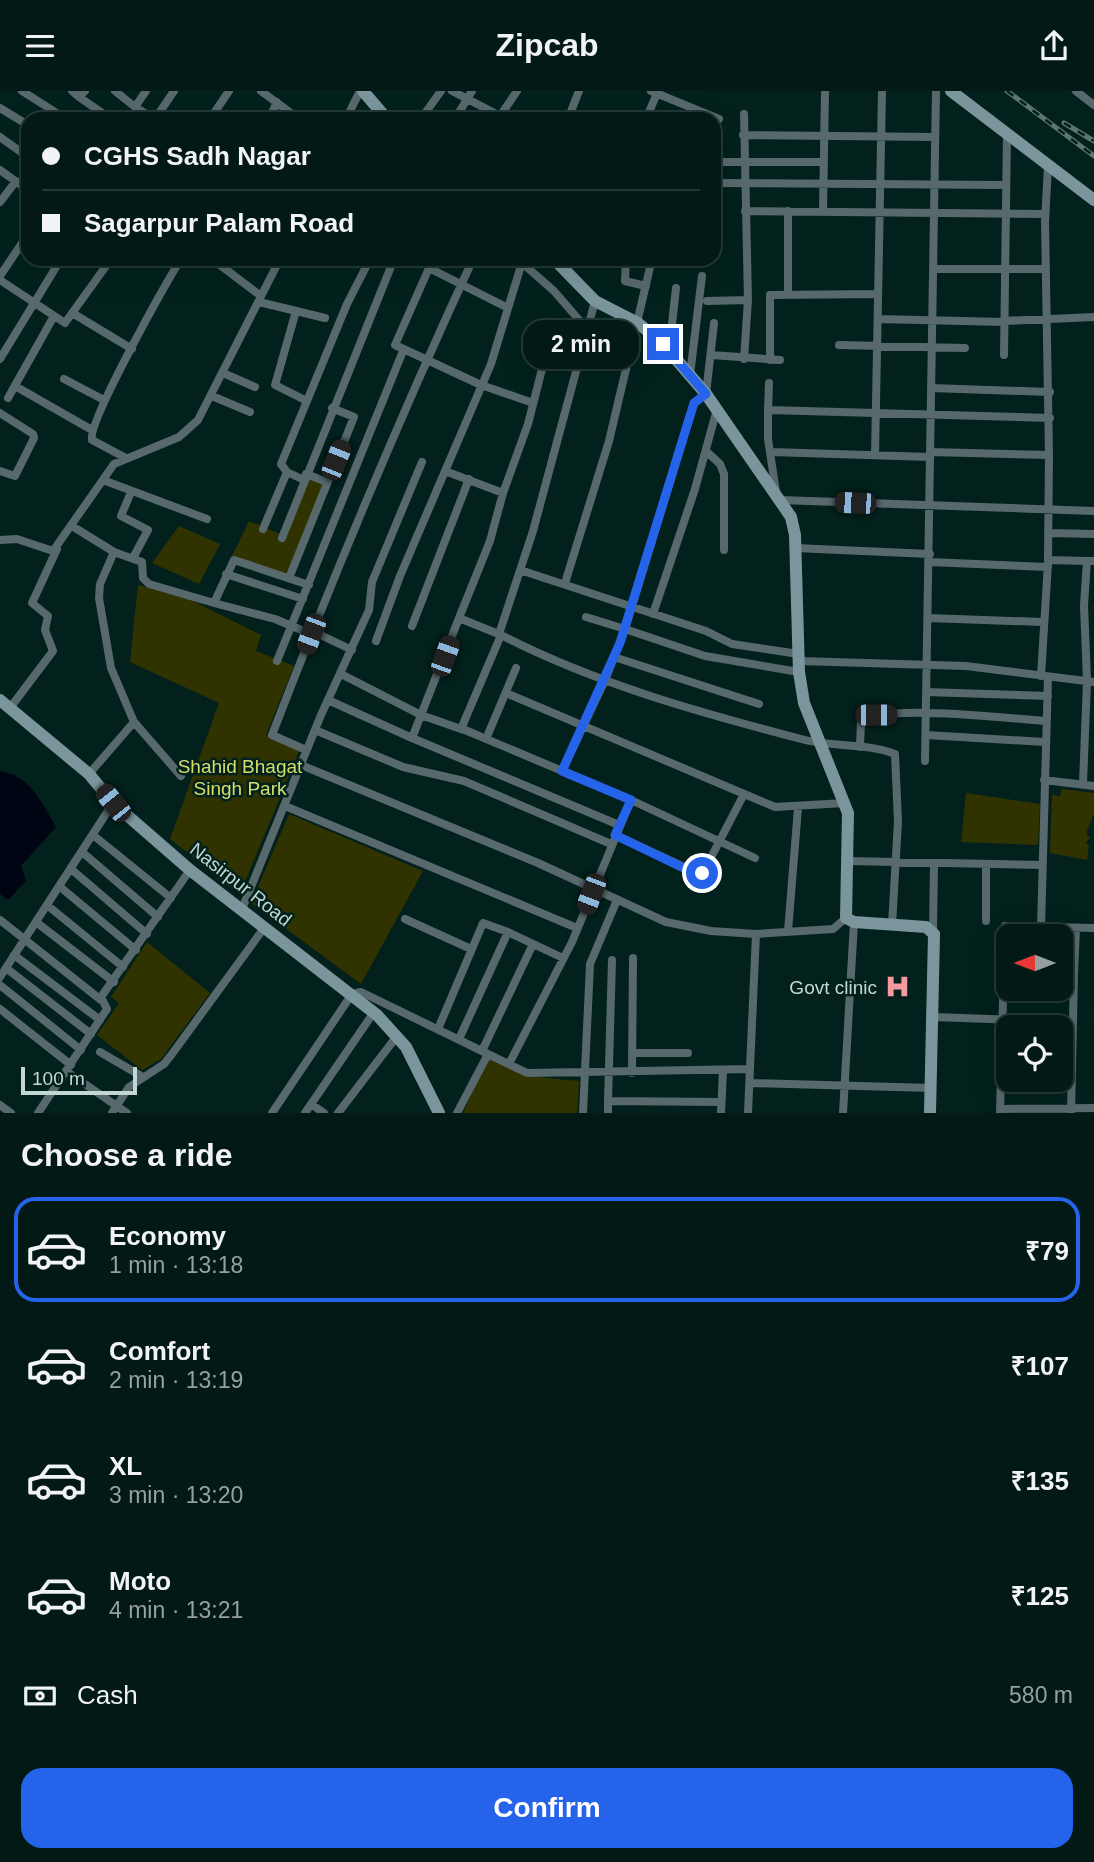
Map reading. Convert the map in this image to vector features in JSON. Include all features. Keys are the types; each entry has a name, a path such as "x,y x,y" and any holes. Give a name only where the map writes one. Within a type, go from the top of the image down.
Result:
{"street":[{"path":"22,91 55,112"},
{"path":"115,91 143,112"},
{"path":"135,107 146,91"},
{"path":"159,112 174,91"},
{"path":"215,112 229,91"},
{"path":"261,91 290,112"},
{"path":"350,112 362,91 381,112"},
{"path":"426,112 441,91"},
{"path":"453,91 470,95 493,112"},
{"path":"505,112 517,91"},
{"path":"571,112 579,91"},
{"path":"822,212 825,91"},
{"path":"875,455 882,91"},
{"path":"925,761 936,91"},
{"path":"951,91 1094,200"},
{"path":"1076,91 1094,104"},
{"path":"648,112 655,92 702,112"},
{"path":"79,93 102,112"},
{"path":"459,112 470,95"},
{"path":"272,112 277,102"},
{"path":"0,108 21,121"},
{"path":"744,114 748,300 744,359"},
{"path":"1004,355 1007,133"},
{"path":"743,135 935,137"},
{"path":"0,137 21,152"},
{"path":"721,162 823,162"},
{"path":"1041,924 1048,696 1044,676 1043,622 1048,564 1050,418 1045,214 1048,166"},
{"path":"0,170 21,185"},
{"path":"0,202 16,181"},
{"path":"721,183 1005,185"},
{"path":"745,211 1045,214"},
{"path":"788,211 788,294"},
{"path":"21,245 0,278 65,323 75,314 106,266"},
{"path":"0,359 32,302 56,266"},
{"path":"124,457 92,440 92,430 104,400 177,266"},
{"path":"220,266 260,299 325,319"},
{"path":"5,704 53,651 45,630 48,616 32,603 59,546 114,464 124,457 179,437 198,420 276,266"},
{"path":"327,482 287,472 281,464 367,266"},
{"path":"282,538 391,266"},
{"path":"306,750 272,735 311,632 469,266"},
{"path":"376,641 400,576 491,364 521,266"},
{"path":"527,266 554,291 586,328"},
{"path":"562,266 595,301 638,323 669,351 706,394 791,517 795,548 799,662 806,711 845,803 848,821 843,1113"},
{"path":"626,266 625,281 646,286"},
{"path":"565,583 609,441 650,266"},
{"path":"508,308 429,268 395,345 481,385 533,403"},
{"path":"933,269 1046,269"},
{"path":"690,375 702,276"},
{"path":"669,351 676,288"},
{"path":"770,360 769,296 878,295"},
{"path":"707,301 748,300"},
{"path":"461,729 500,634 554,459 595,301"},
{"path":"296,311 275,385 307,401"},
{"path":"75,314 132,349"},
{"path":"9,398 54,316"},
{"path":"878,319 1004,321 1094,317"},
{"path":"562,771 606,679 625,629 694,403 706,394 714,323"},
{"path":"839,345 965,348"},
{"path":"277,661 403,351"},
{"path":"711,355 780,360"},
{"path":"412,738 490,541 543,365"},
{"path":"223,373 255,387"},
{"path":"64,379 104,400"},
{"path":"769,383 771,452 778,498"},
{"path":"15,386 92,430"},
{"path":"931,388 1050,392"},
{"path":"212,396 250,412"},
{"path":"289,578 354,417 332,408"},
{"path":"653,614 717,409"},
{"path":"768,410 1050,418"},
{"path":"0,413 34,438 15,476 0,471"},
{"path":"706,451 720,464 724,474 724,550"},
{"path":"771,452 1049,455"},
{"path":"242,909 306,750 363,624 371,604 372,582 422,463"},
{"path":"445,471 503,493"},
{"path":"263,529 287,472"},
{"path":"412,626 469,479"},
{"path":"103,480 207,519"},
{"path":"131,492 121,516 148,530 133,558"},
{"path":"778,498 1094,511"},
{"path":"72,526 114,552 143,564 143,578 149,584 292,625 352,650"},
{"path":"1048,533 1094,534"},
{"path":"0,540 17,540 48,551 59,546"},
{"path":"795,548 1048,564 1090,561 1084,605 1091,682 1083,784"},
{"path":"114,552 100,584 100,613 111,668 134,722 181,776"},
{"path":"214,603 234,560 309,585"},
{"path":"520,570 711,633 732,644 799,662"},
{"path":"226,574 303,599"},
{"path":"1084,605 1094,607"},
{"path":"586,617 705,656 799,662 966,666 1091,682"},
{"path":"458,618 606,679 684,707 819,743 888,751 896,757 896,863 892,925"},
{"path":"928,618 1043,622"},
{"path":"614,657 758,704"},
{"path":"486,739 516,668"},
{"path":"341,674 421,715 486,739 631,800 755,858"},
{"path":"506,692 775,807 798,808 845,803"},
{"path":"926,692 1048,696"},
{"path":"328,701 619,825"},
{"name":"Nasirpur Road","path":"5,704 89,774 113,803 190,870 374,1012 397,1036 439,1113"},
{"path":"860,747 860,727 866,718 926,712 1046,721"},
{"path":"89,774 134,722"},
{"path":"315,730 403,767 464,781 611,844"},
{"path":"926,735 1045,742"},
{"path":"302,765 593,888 666,922 711,931 755,934 833,929 848,917 892,925 926,927 933,931"},
{"path":"1044,780 1094,786"},
{"path":"615,835 696,874 704,871 744,794"},
{"path":"509,1064 577,928 631,800"},
{"path":"0,977 113,803"},
{"path":"285,806 577,928"},
{"path":"788,931 798,808"},
{"path":"93,835 171,898"},
{"path":"82,852 158,916"},
{"path":"847,861 1042,865"},
{"path":"930,1113 934,864"},
{"path":"986,865 986,921"},
{"path":"71,869 147,934"},
{"path":"100,1000 190,870"},
{"path":"59,886 136,950"},
{"path":"583,1113 590,964 617,900"},
{"path":"47,905 124,967"},
{"path":"405,919 471,949"},
{"path":"0,921 25,938 108,1007 38,1113"},
{"path":"36,922 114,982"},
{"path":"438,1029 484,922 563,958"},
{"path":"114,1110 129,1087 164,1064 264,928"},
{"path":"1073,928 1094,928"},
{"path":"1072,1015 1076,928"},
{"path":"459,1039 508,932"},
{"path":"748,1113 755,934"},
{"path":"457,1113 533,944"},
{"path":"14,955 100,1020"},
{"path":"632,1073 633,958"},
{"path":"608,1113 612,960"},
{"path":"6,968 91,1034"},
{"path":"0,985 81,1049"},
{"path":"272,1113 352,994 367,995 527,1073 610,1074 750,1069"},
{"path":"0,1009 114,1110 127,1113"},
{"path":"305,1113 374,1012"},
{"path":"933,1017 996,1020"},
{"path":"338,1113 397,1036"},
{"path":"100,1052 143,1077"},
{"path":"632,1053 688,1053"},
{"path":"721,1113 723,1070"},
{"path":"750,1083 931,1088"},
{"path":"1002,1092 1000,1111 1071,1111 1094,1108"},
{"path":"1071,1092 1071,1111"},
{"path":"608,1101 721,1102"},
{"path":"311,1104 324,1113"},
{"path":"0,1105 11,1113"}],"green space":[{"path":"307,477 326,483 285,576 232,556 249,521 285,536"},
{"path":"179,526 220,544 199,584 152,563"},
{"name":"Shahid Bhagat Singh Park","path":"138,585 189,599 261,635 256,651 294,666 266,735 300,749 240,894 170,839 219,703 130,662"},
{"path":"1062,789 1094,793 1094,813 1086,834 1090,837 1086,843 1089,846 1087,860 1050,853 1052,795 1060,796"},
{"path":"966,793 1040,804 1038,845 961,842"},
{"name":"Shahid Bhagat Singh Park","path":"289,814 423,871 361,984 251,903"},
{"path":"147,942 210,993 161,1059 142,1070 97,1035 119,1003 111,997"},
{"path":"488,1058 527,1076 579,1081 577,1113 463,1113"}],"shaded area":[{"path":"0,771 20,778 27,784 56,827 21,866 26,881 8,900 0,894"}],"railway":[{"path":"1007,91 1094,156"},
{"path":"1064,123 1094,141"}],"place":[{"name":"Govt clinic","path":"897,987"}],"route":[{"path":"663,344 706,394 694,403 625,629 606,678 562,771 631,800 615,835 696,874 702,873"}]}
